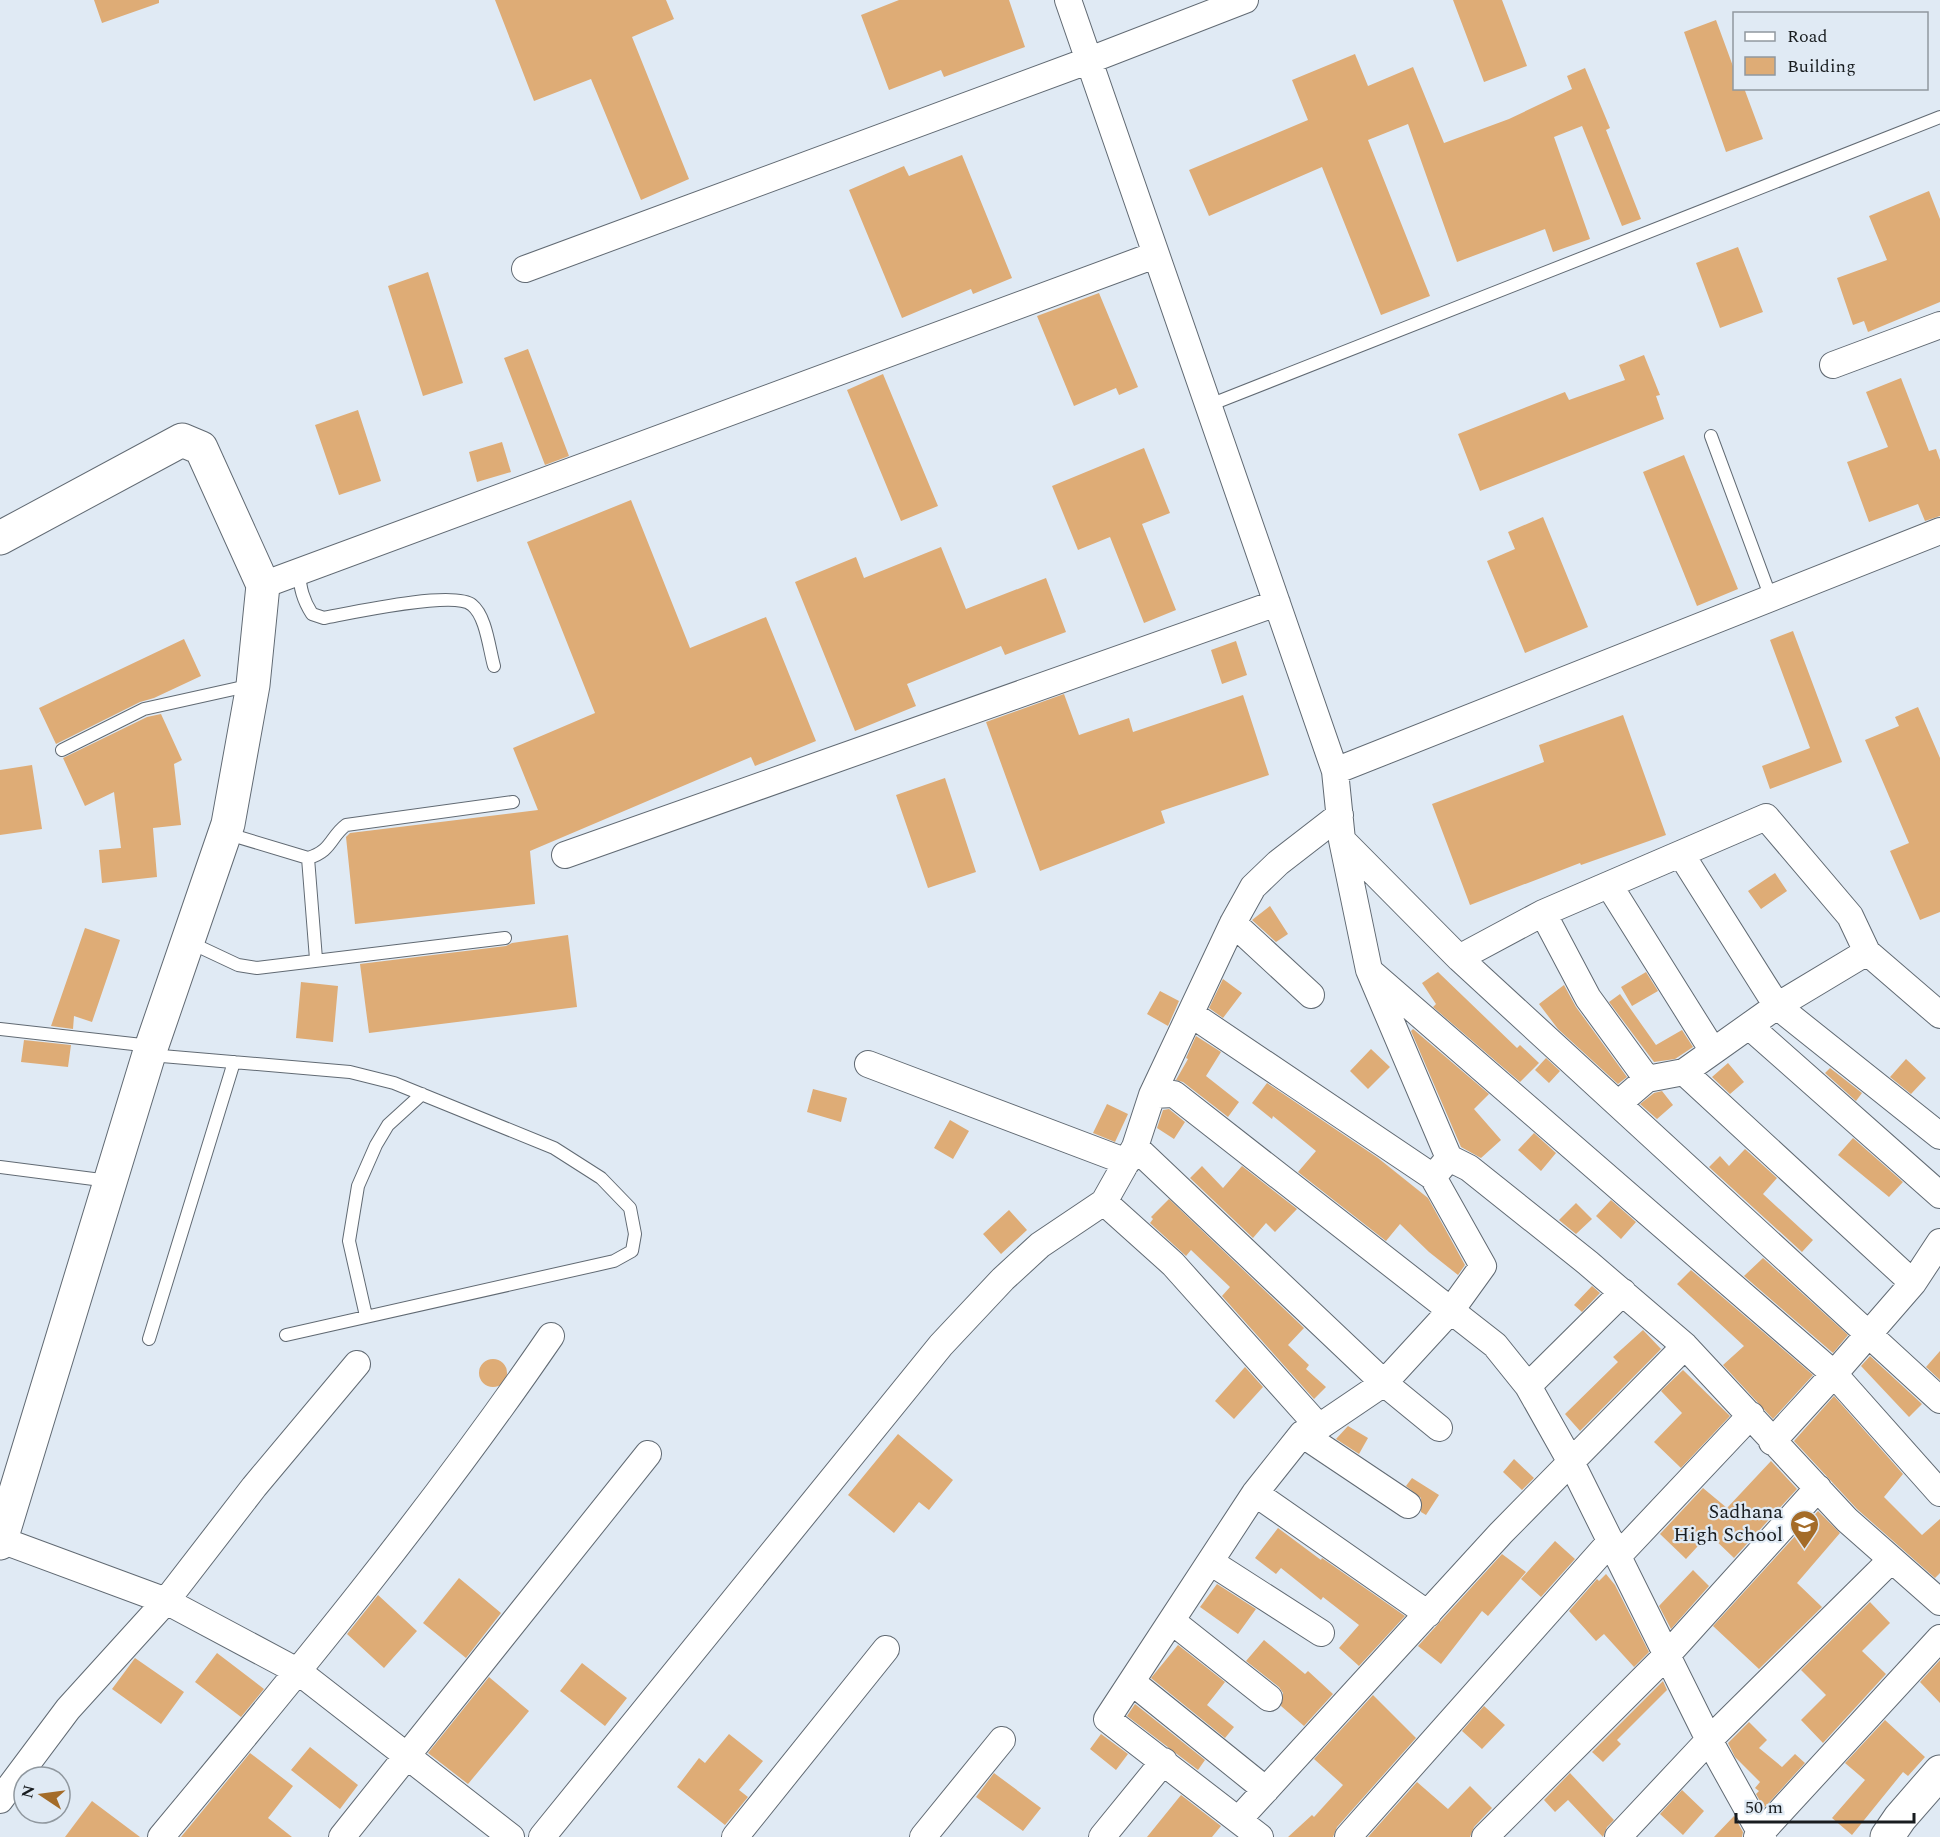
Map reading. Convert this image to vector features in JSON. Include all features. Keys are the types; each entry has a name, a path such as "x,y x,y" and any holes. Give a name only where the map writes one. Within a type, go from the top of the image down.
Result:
{"street":[{"path":"1068,0 1335,771 1341,828 1368,970 1449,1158 1469,1168 1623,1292 1685,1346 1847,1520 1940,1602"},
{"path":"525,269 1090,60 1245,0"},
{"path":"263,585 1155,255"},
{"path":"1833,365 1940,325"},
{"path":"0,538 183,440 201,448 263,585 253,685 225,833 150,1050 110,1181 6,1500 0,1541 166,1601 299,1672 511,1837"},
{"path":"1335,771 1940,531"},
{"path":"566,855 1277,603"},
{"path":"1459,958 1543,913 1766,817 1850,916 1867,952 1936,1003"},
{"path":"542,1837 941,1345 1003,1279 1033,1252 1104,1202 1131,1154 1152,1095 1233,923 1253,887 1278,863 1341,828"},
{"path":"1341,828 1459,958 1940,1400"},
{"path":"1681,854 1778,1006 1940,1136"},
{"path":"1609,885 1713,1051"},
{"path":"1543,913 1588,998 1647,1079"},
{"path":"1233,923 1311,994"},
{"path":"1618,1104 1647,1079 1684,1072 1778,1006 1867,952"},
{"path":"1368,970 1834,1374 1940,1493"},
{"path":"1191,1014 1433,1177 1483,1266 1452,1309 1384,1383 1310,1431 1255,1493 1212,1563 1107,1719 1260,1837"},
{"path":"1749,1026 1940,1195"},
{"path":"868,1064 1131,1154 1384,1383 1439,1428"},
{"path":"1684,1072 1913,1283"},
{"path":"1152,1095 1174,1094 1452,1309 1495,1345 1528,1386 1572,1464 1709,1740 1761,1836 1940,1638"},
{"path":"1433,1177 1449,1158"},
{"path":"1104,1202 1173,1264 1310,1431 1408,1505"},
{"path":"1772,1442 1913,1283 1940,1242"},
{"path":"1528,1386 1623,1292"},
{"path":"161,1837 299,1672 480,1437 551,1336"},
{"path":"1239,1819 1501,1533 1572,1464 1685,1346"},
{"path":"0,1800 68,1709 166,1601 254,1487 357,1364"},
{"path":"1348,1837 1615,1548 1751,1415"},
{"path":"342,1837 648,1454"},
{"path":"1485,1837 1668,1654 1818,1488"},
{"path":"1255,1493 1428,1614"},
{"path":"1618,1837 1709,1740 1891,1560"},
{"path":"1212,1563 1321,1634"},
{"path":"1173,1622 1269,1698"},
{"path":"735,1837 886,1649"},
{"path":"1132,1683 1266,1790"},
{"path":"923,1837 1002,1740"},
{"path":"1102,1837 1164,1761"},
{"path":"1887,1837 1900,1818 1940,1772"},
{"path":"1912,1837 1924,1818 1940,1802"}],"lane":[{"path":"1208,406 1940,117"},
{"path":"1711,436 1771,598"},
{"path":"299,572 300,590 305,604 312,614 324,618 447,598 471,604 479,614 494,666"},
{"path":"62,750 144,709 253,685"},
{"path":"225,833 308,858 322,854 332,844 338,831 346,825 513,802"},
{"path":"308,858 316,959"},
{"path":"187,942 246,967 504,938"},
{"path":"0,1029 234,1062 375,1077 554,1148 601,1178 630,1208 635,1234 632,1251 614,1261 286,1335"},
{"path":"149,1339 234,1062"},
{"path":"366,1317 349,1241 358,1186 376,1145 388,1125 422,1094"},
{"path":"0,1167 110,1181"}],"building":[{"path":"94,0 159,0 159,3 102,23"},
{"path":"495,0 666,0 674,19 632,37 689,179 641,200 591,79 534,101"},
{"path":"899,0 1009,0 1025,47 944,77 941,70 889,90 861,15"},
{"path":"1453,0 1502,0 1527,66 1484,82"},
{"path":"1716,20 1733,66 1733,90 1745,90 1763,139 1726,152 1684,32"},
{"path":"1355,54 1368,86 1413,67 1444,143 1509,119 1572,89 1567,76 1585,68 1610,128 1606,130 1641,219 1622,226 1582,126 1554,137 1590,239 1553,252 1545,229 1457,262 1408,124 1368,140 1430,296 1381,315 1322,167 1209,216 1189,170 1308,120 1292,80"},
{"path":"962,155 1012,278 973,294 971,289 902,318 849,190 904,166 909,176"},
{"path":"1929,191 1940,219 1940,302 1868,332 1864,321 1853,325 1837,278 1887,260 1869,216"},
{"path":"1738,247 1763,312 1720,328 1696,263"},
{"path":"428,272 463,383 423,396 388,286"},
{"path":"1099,293 1138,387 1119,395 1116,388 1074,406 1037,316"},
{"path":"528,349 569,456 545,465 504,358"},
{"path":"1644,355 1660,395 1656,396 1664,419 1480,491 1458,434 1565,392 1569,400 1625,380 1619,365"},
{"path":"883,374 938,506 901,521 847,390"},
{"path":"1901,378 1929,451 1936,449 1940,460 1940,516 1925,521 1918,504 1869,522 1847,462 1888,447 1866,392"},
{"path":"358,410 381,481 339,495 315,425"},
{"path":"502,442 511,472 477,482 469,452"},
{"path":"1144,448 1170,513 1142,524 1176,610 1144,623 1110,537 1078,550 1052,486"},
{"path":"1684,455 1738,589 1697,606 1643,472"},
{"path":"631,500 690,648 766,617 816,741 755,766 751,757 530,851 535,904 355,924 346,837 350,833 538,810 513,748 595,713 527,542"},
{"path":"1543,517 1588,627 1525,653 1487,561 1515,549 1508,532"},
{"path":"941,547 966,609 1046,578 1066,632 1005,655 1001,646 907,684 916,706 855,731 795,582 856,557 864,578"},
{"path":"1793,631 1842,762 1770,789 1762,766 1810,748 1770,640"},
{"path":"184,639 201,676 154,698 140,702 56,744 39,708"},
{"path":"1236,641 1247,675 1222,684 1211,650"},
{"path":"1064,694 1079,735 1129,718 1133,732 1243,695 1269,775 1161,811 1165,823 1040,871 986,722"},
{"path":"1918,707 1940,758 1940,912 1920,920 1890,851 1909,843 1865,740 1899,726 1895,717"},
{"path":"161,714 182,760 174,764 181,825 153,828 157,877 102,883 99,850 121,848 114,792 85,806 63,758 147,717"},
{"path":"1623,715 1666,835 1581,865 1580,863 1470,905 1432,804 1544,762 1539,745"},
{"path":"32,765 42,829 0,835 0,770"},
{"path":"945,778 976,872 928,888 896,795"},
{"path":"1775,873 1787,891 1761,909 1748,891"},
{"path":"1270,906 1288,934 1276,942 1252,920"},
{"path":"85,928 120,940 92,1022 74,1016 73,1029 51,1026"},
{"path":"568,935 577,1007 369,1033 360,964 506,946 512,943"},
{"path":"1438,972 1517,1048 1520,1045 1539,1063 1520,1082 1433,1007 1436,1004 1422,983"},
{"path":"1646,972 1658,991 1632,1006 1621,987"},
{"path":"1223,979 1242,993 1223,1018 1209,1008"},
{"path":"301,982 338,986 333,1042 296,1038"},
{"path":"1564,985 1576,1007 1627,1077 1618,1084 1558,1029 1539,1004"},
{"path":"1160,991 1179,1001 1168,1026 1147,1014"},
{"path":"1620,994 1656,1045 1682,1030 1693,1047 1675,1059 1654,1062 1609,1002"},
{"path":"1413,1029 1489,1094 1474,1109 1501,1140 1481,1158 1461,1147 1411,1031"},
{"path":"1196,1036 1221,1052 1206,1076 1239,1102 1228,1117 1183,1082 1176,1080 1188,1059 1186,1058"},
{"path":"24,1040 71,1045 68,1067 21,1062"},
{"path":"1371,1049 1390,1067 1368,1089 1350,1071"},
{"path":"1546,1058 1560,1071 1549,1083 1535,1070"},
{"path":"1906,1059 1926,1078 1911,1094 1890,1077"},
{"path":"1728,1063 1744,1082 1730,1094 1712,1077"},
{"path":"1830,1068 1862,1093 1856,1101 1825,1073"},
{"path":"1267,1083 1378,1158 1428,1198 1465,1265 1458,1275 1429,1252 1400,1224 1386,1241 1298,1172 1316,1151 1273,1116 1272,1119 1252,1103"},
{"path":"813,1089 847,1098 841,1122 807,1112"},
{"path":"1662,1091 1673,1105 1657,1119 1640,1104 1654,1093"},
{"path":"1107,1104 1128,1114 1115,1142 1093,1133"},
{"path":"1169,1109 1185,1122 1174,1139 1157,1128 1163,1110"},
{"path":"950,1120 969,1131 953,1159 934,1148"},
{"path":"1534,1133 1556,1153 1541,1171 1518,1150"},
{"path":"1853,1138 1903,1182 1889,1197 1838,1155"},
{"path":"1745,1149 1777,1178 1763,1194 1813,1240 1802,1252 1709,1167 1720,1156 1729,1166"},
{"path":"1202,1166 1223,1188 1242,1166 1297,1209 1275,1232 1266,1223 1253,1238 1190,1178"},
{"path":"1169,1199 1304,1328 1288,1345 1309,1365 1306,1369 1326,1387 1314,1399 1222,1296 1230,1287 1191,1250 1186,1256 1150,1223 1153,1219 1151,1217"},
{"path":"1611,1200 1636,1222 1621,1239 1596,1216"},
{"path":"1576,1203 1592,1219 1576,1234 1559,1220"},
{"path":"1009,1210 1027,1230 1001,1254 983,1234"},
{"path":"1763,1258 1848,1335 1833,1353 1744,1276"},
{"path":"1691,1270 1813,1375 1773,1419 1723,1365 1744,1346 1677,1284"},
{"path":"1592,1286 1600,1293 1582,1312 1574,1305"},
{"path":"1643,1330 1661,1349 1580,1431 1565,1414 1618,1362 1613,1357"},
{"path":"1940,1351 1940,1380 1926,1367"},
{"path":"1870,1356 1922,1404 1909,1417 1861,1366"},
{"path":"493,1359 503,1363 507,1373 503,1383 493,1387 483,1383 479,1373 483,1363"},
{"path":"1245,1367 1263,1387 1234,1419 1215,1401"},
{"path":"1683,1370 1730,1416 1681,1468 1654,1442 1682,1413 1661,1391"},
{"path":"1834,1396 1903,1474 1884,1497 1922,1535 1940,1519 1940,1573 1935,1578 1857,1509 1794,1441"},
{"path":"1348,1426 1368,1438 1359,1454 1336,1439"},
{"path":"898,1434 953,1480 929,1510 919,1502 894,1533 848,1495"},
{"path":"1514,1459 1534,1478 1522,1490 1503,1472"},
{"path":"1771,1461 1797,1489 1734,1558 1709,1534 1686,1559 1660,1534 1703,1488 1727,1508"},
{"path":"1412,1478 1439,1495 1426,1515 1421,1512 1421,1498 1406,1486"},
{"path":"1818,1511 1840,1533 1797,1583 1822,1607 1759,1669 1713,1626"},
{"path":"1278,1528 1321,1560 1322,1558 1405,1616 1359,1666 1339,1648 1359,1625 1323,1597 1321,1600 1281,1568 1276,1574 1255,1558"},
{"path":"1555,1541 1575,1559 1541,1597 1521,1579"},
{"path":"1502,1554 1526,1572 1488,1616 1482,1611 1441,1664 1418,1646"},
{"path":"1693,1570 1709,1586 1671,1629 1659,1606"},
{"path":"1606,1574 1615,1585 1649,1652 1634,1667 1604,1634 1596,1641 1569,1611 1597,1579 1599,1581"},
{"path":"459,1578 501,1613 466,1658 423,1623"},
{"path":"1217,1584 1256,1609 1238,1634 1200,1607"},
{"path":"378,1595 417,1631 384,1668 347,1634"},
{"path":"1870,1602 1890,1623 1862,1651 1886,1674 1823,1743 1801,1720 1826,1695 1801,1670"},
{"path":"1264,1640 1305,1674 1308,1671 1333,1694 1304,1726 1281,1706 1283,1693 1279,1687 1246,1661"},
{"path":"1178,1645 1225,1682 1207,1705 1234,1727 1225,1738 1151,1678"},
{"path":"217,1653 264,1689 241,1717 195,1682"},
{"path":"135,1658 184,1692 161,1724 112,1689"},
{"path":"1940,1660 1940,1703 1920,1682"},
{"path":"582,1663 627,1698 605,1726 560,1691"},
{"path":"489,1677 529,1711 468,1784 428,1753"},
{"path":"1663,1681 1667,1690 1617,1740 1621,1744 1603,1762 1592,1752"},
{"path":"1373,1695 1416,1738 1337,1827 1333,1837 1288,1837 1312,1815 1314,1817 1343,1785 1314,1759"},
{"path":"1135,1704 1205,1760 1198,1770 1127,1716"},
{"path":"1484,1706 1505,1725 1482,1749 1462,1731"},
{"path":"1885,1720 1925,1757 1908,1776 1903,1772 1852,1835 1832,1818 1865,1780 1845,1763"},
{"path":"1749,1722 1767,1740 1759,1748 1782,1767 1795,1754 1805,1763 1764,1808 1756,1794 1759,1791 1755,1788 1760,1782 1735,1757 1728,1743"},
{"path":"729,1734 763,1761 739,1790 748,1797 725,1825 677,1787 699,1758 705,1763"},
{"path":"1101,1734 1128,1754 1116,1770 1090,1749"},
{"path":"310,1747 358,1785 340,1809 291,1770"},
{"path":"250,1753 293,1786 268,1818 292,1837 181,1837"},
{"path":"994,1773 1041,1808 1023,1831 976,1797"},
{"path":"1570,1773 1614,1820 1607,1827 1603,1837 1568,1800 1555,1812 1544,1800"},
{"path":"1417,1782 1448,1809 1470,1786 1492,1808 1474,1827 1470,1837 1368,1837"},
{"path":"1682,1790 1704,1811 1683,1835 1660,1814"},
{"path":"1181,1795 1221,1826 1212,1837 1147,1837"},
{"path":"92,1801 140,1837 65,1837"},
{"path":"1734,1816 1743,1832 1742,1837 1714,1837"}],"place":[{"name":"Sadhana High School","path":"1804,1550"}]}
